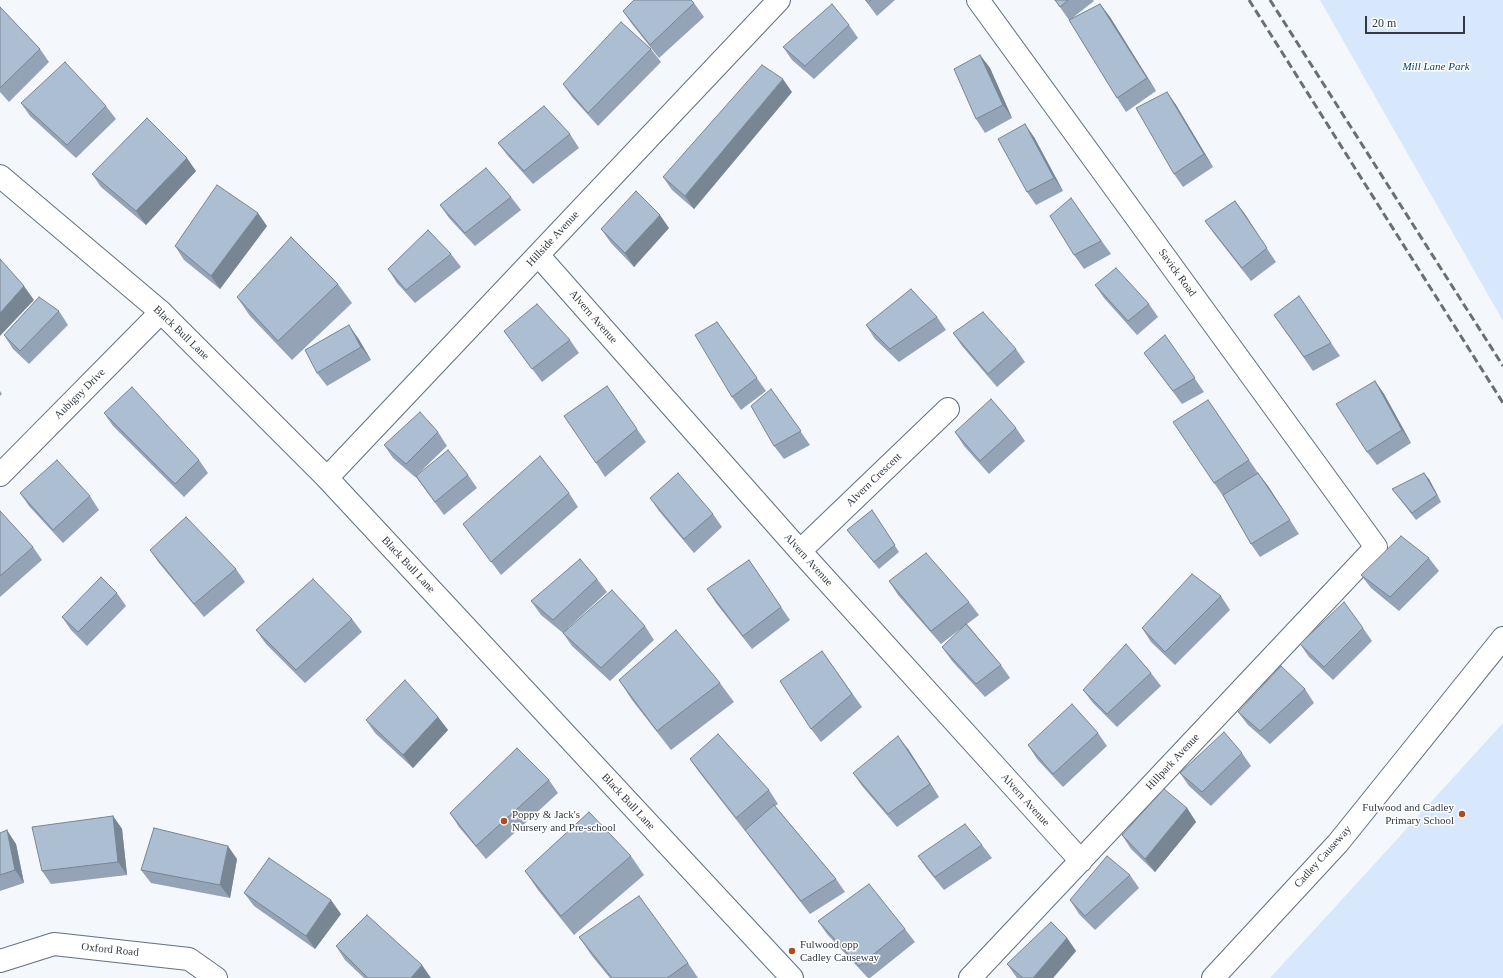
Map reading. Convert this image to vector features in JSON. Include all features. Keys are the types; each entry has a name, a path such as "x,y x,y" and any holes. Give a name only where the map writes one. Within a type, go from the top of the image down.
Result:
{"street":[{"name":"Hillside Avenue","path":"327,478 779,0"},
{"name":"Savick Road","path":"978,0 1376,547"},
{"name":"Black Bull Lane","path":"0,176 161,312 327,478 792,978"},
{"name":"Alvern Avenue","path":"538,255 800,551 1081,861"},
{"name":"Aubigny Drive","path":"0,475 161,312"},
{"name":"Alvern Crescent","path":"800,551 948,409"},
{"name":"Hillpark Avenue","path":"970,978 1376,547"},
{"name":"Cadley Causeway","path":"1213,978 1338,843 1503,638"},
{"name":"Oxford Road","path":"0,961 54,944 189,959 216,978"}],"green space":[{"name":"Mill Lane Park","path":"1320,0 1503,0 1503,321"},
{"name":"Fulwood and Cadley Primary School","path":"1503,723 1503,978 1270,978 1337,905"}],"building":[{"path":"634,0 691,0 694,3 650,45 623,11"},
{"path":"1055,0 1068,0 1060,7"},
{"path":"832,4 849,25 805,66 783,47"},
{"path":"1100,4 1147,78 1117,98 1069,20"},
{"path":"0,7 40,49 0,88"},
{"path":"621,22 651,49 588,113 563,84"},
{"path":"980,55 1003,105 976,119 954,69"},
{"path":"65,62 106,106 67,145 21,103"},
{"path":"762,65 783,79 685,196 663,177"},
{"path":"1167,92 1204,154 1174,174 1136,108"},
{"path":"544,106 570,134 524,171 498,143"},
{"path":"147,118 187,158 136,211 92,174"},
{"path":"1025,124 1054,178 1027,192 998,139"},
{"path":"486,168 511,197 465,233 440,205"},
{"path":"217,185 258,213 211,276 175,246"},
{"path":"636,191 660,215 625,253 601,229"},
{"path":"1071,198 1101,241 1074,255 1050,216"},
{"path":"1235,201 1267,248 1242,268 1205,221"},
{"path":"428,230 451,254 406,290 388,269"},
{"path":"291,237 338,284 278,341 237,297"},
{"path":"0,259 24,286 0,313"},
{"path":"1116,268 1149,304 1128,321 1095,285"},
{"path":"911,289 937,317 890,349 866,325"},
{"path":"1299,296 1331,343 1304,357 1274,315"},
{"path":"39,297 59,311 20,351 4,335"},
{"path":"537,304 570,340 532,369 504,331"},
{"path":"983,312 1016,349 988,374 953,333"},
{"path":"717,322 757,378 732,397 695,335"},
{"path":"349,325 361,347 317,373 305,350"},
{"path":"1165,335 1195,378 1173,391 1144,353"},
{"path":"1375,381 1402,430 1367,452 1336,404"},
{"path":"607,386 637,429 596,463 564,416"},
{"path":"132,387 199,460 175,484 104,413"},
{"path":"771,389 801,431 774,446 751,406"},
{"path":"991,399 1016,428 980,461 955,432"},
{"path":"1208,400 1249,460 1214,483 1173,422"},
{"path":"420,412 438,432 406,464 384,445"},
{"path":"448,450 468,475 435,502 416,476"},
{"path":"540,456 569,493 491,562 463,524"},
{"path":"57,460 90,496 53,530 20,493"},
{"path":"678,473 713,514 684,539 650,498"},
{"path":"1258,473 1290,520 1251,544 1223,495"},
{"path":"1424,473 1437,495 1412,513 1392,489"},
{"path":"872,510 895,545 874,562 847,530"},
{"path":"0,511 33,547 0,576"},
{"path":"186,517 236,569 194,604 150,550"},
{"path":"1401,536 1429,558 1390,597 1361,575"},
{"path":"926,553 969,602 931,631 889,581"},
{"path":"580,559 597,579 553,620 531,601"},
{"path":"749,560 781,607 743,636 707,589"},
{"path":"1192,574 1221,596 1165,652 1142,628"},
{"path":"101,577 117,593 78,632 62,617"},
{"path":"313,579 352,619 296,670 256,630"},
{"path":"612,590 645,626 601,668 563,633"},
{"path":"1344,602 1363,628 1324,667 1300,644"},
{"path":"966,624 1001,665 976,684 942,647"},
{"path":"676,630 720,683 657,731 619,680"},
{"path":"1126,644 1151,673 1107,714 1083,690"},
{"path":"822,651 852,694 811,729 780,681"},
{"path":"1281,666 1305,689 1260,731 1238,712"},
{"path":"405,680 438,717 403,755 366,720"},
{"path":"1072,704 1098,733 1053,774 1028,745"},
{"path":"1224,732 1242,753 1202,792 1180,773"},
{"path":"718,734 769,790 736,818 690,759"},
{"path":"898,736 930,784 888,814 853,773"},
{"path":"517,748 549,780 476,846 450,813"},
{"path":"1164,789 1187,808 1145,859 1122,835"},
{"path":"774,805 836,879 801,901 745,830"},
{"path":"589,812 631,856 561,916 525,871"},
{"path":"113,816 118,862 42,871 32,827"},
{"path":"965,824 982,845 935,877 918,856"},
{"path":"154,828 228,846 220,885 141,870"},
{"path":"7,830 15,870 0,875 0,833"},
{"path":"1107,856 1130,875 1085,916 1070,900"},
{"path":"269,858 331,900 306,936 244,893"},
{"path":"869,884 905,929 859,966 818,921"},
{"path":"639,896 688,963 667,978 612,978 579,937"},
{"path":"367,915 422,965 411,978 368,978 336,946"},
{"path":"1051,922 1067,938 1033,978 1023,978 1007,964"}],"railway":[{"path":"1249,0 1503,403"},
{"path":"1270,0 1503,366"}],"place":[{"name":"Fulwood and Cadley Primary School","path":"1462,814"},
{"name":"Poppy & Jack's Nursery and Pre-school","path":"504,821"},
{"name":"Fulwood opp Cadley Causeway","path":"792,951"}]}
